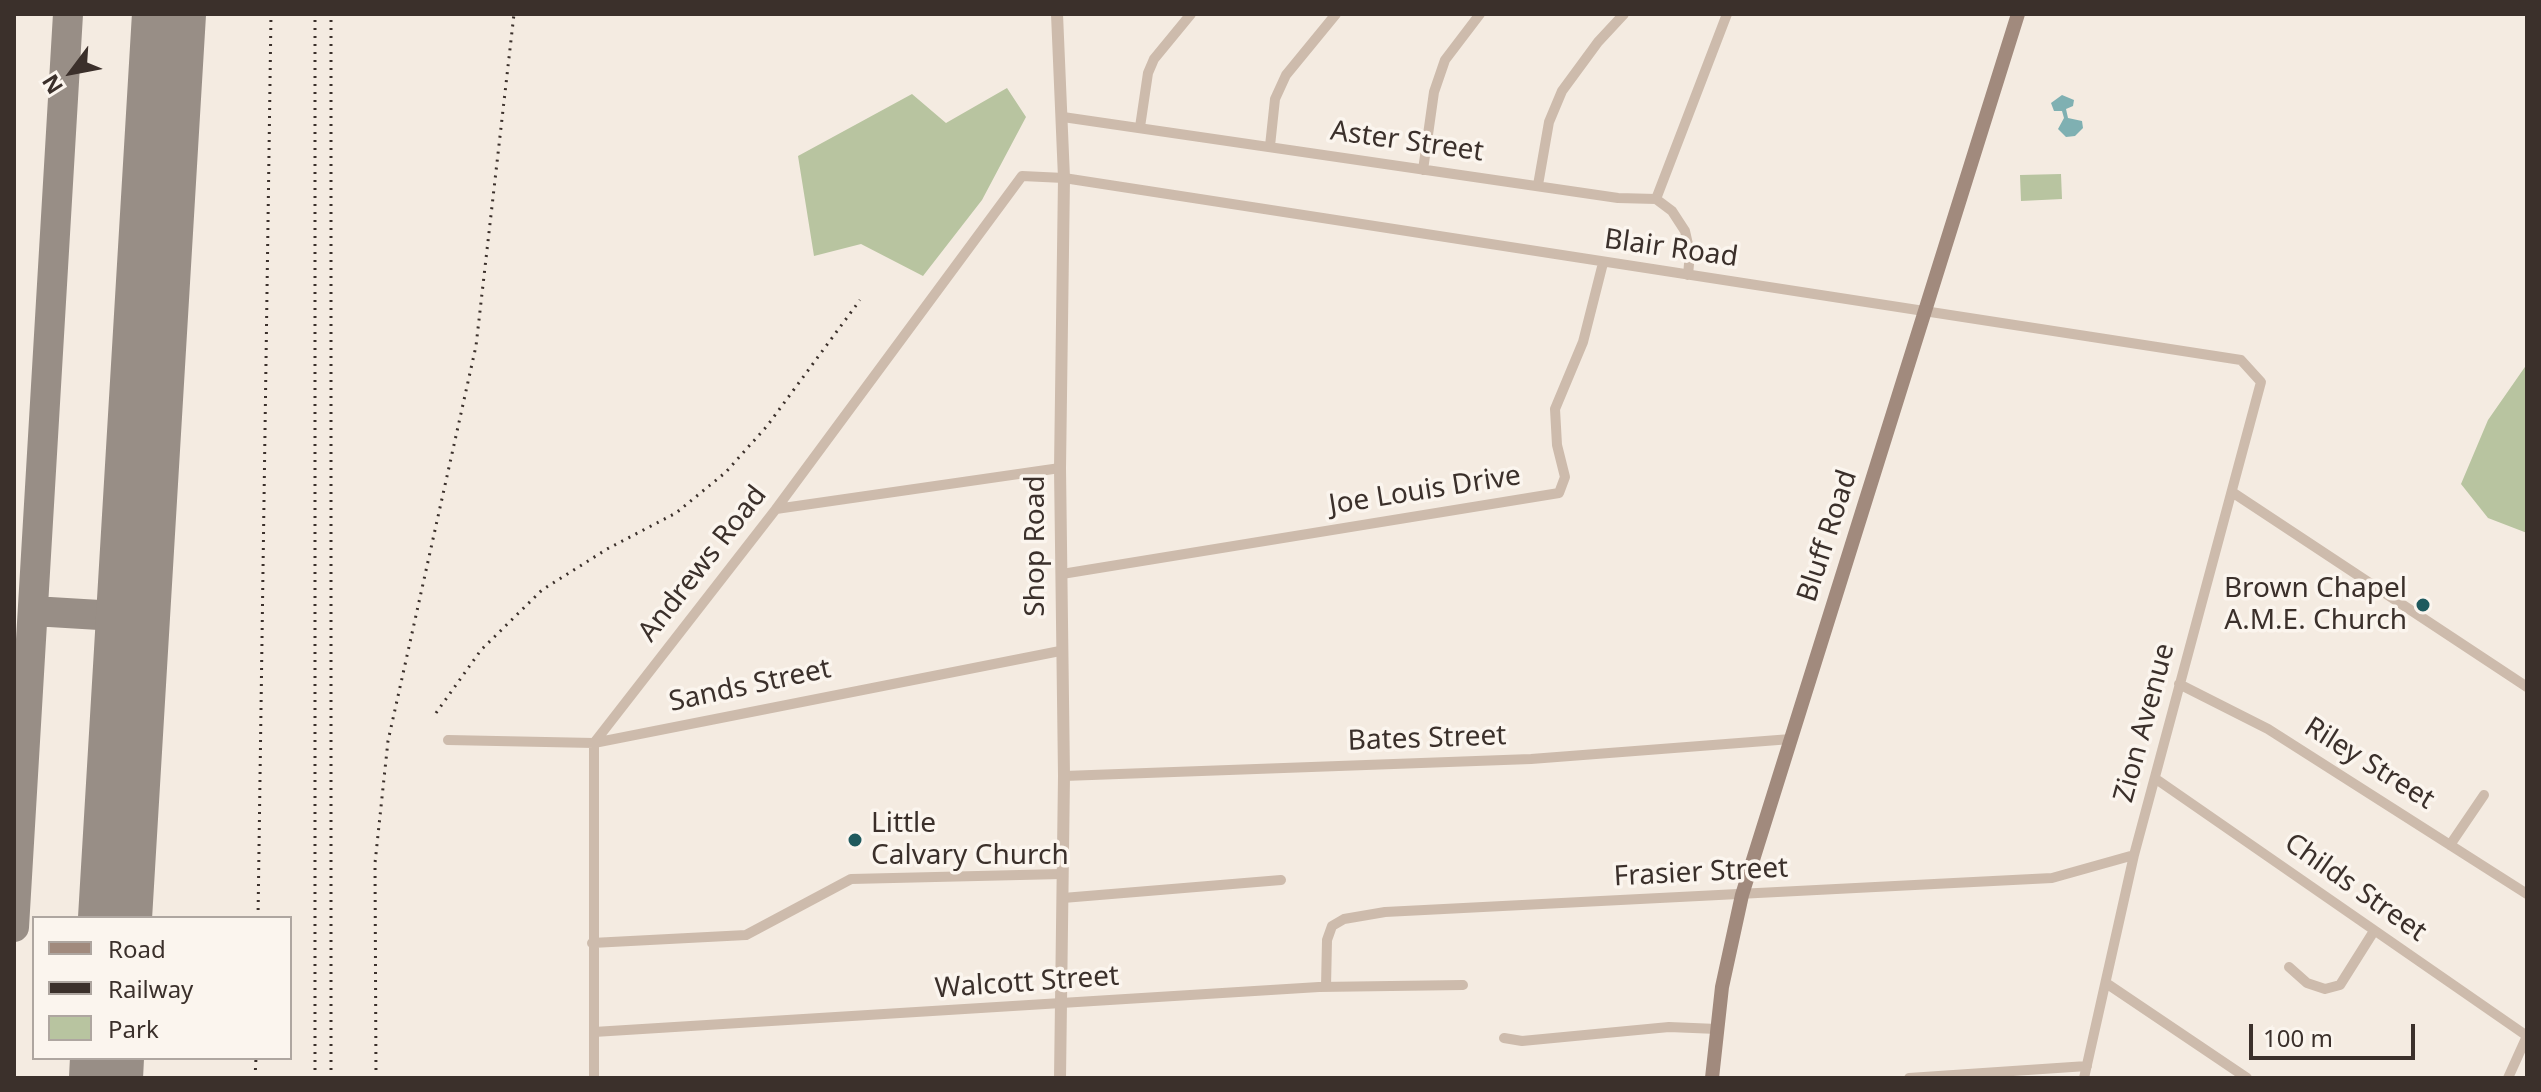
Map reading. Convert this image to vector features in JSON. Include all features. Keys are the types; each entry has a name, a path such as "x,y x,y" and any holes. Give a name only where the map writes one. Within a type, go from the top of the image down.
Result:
{"main road":[{"name":"Bluff Road","path":"1712,1078 1722,987 1742,895 2018,14"}],"street":[{"name":"Shop Road","path":"1057,14 1064,178 1060,468 1064,776 1060,1078"},
{"path":"1140,127 1148,73 1154,59 1191,14"},
{"path":"1270,146 1275,99 1286,75 1336,14"},
{"path":"1423,170 1438,81 1445,60 1480,14"},
{"path":"1538,185 1549,122 1562,91 1598,42 1624,14"},
{"path":"1688,275 1690,253 1685,231 1672,211 1656,199 1727,14"},
{"name":"Aster Street","path":"1063,117 1618,198 1656,199"},
{"name":"Andrews Road","path":"594,743 776,509 1022,176 1064,178"},
{"name":"Blair Road","path":"1064,178 2241,360 2261,382"},
{"name":"Joe Louis Drive","path":"1062,574 1559,493 1565,477 1557,445 1555,409 1583,342 1603,263"},
{"name":"Zion Avenue","path":"2085,1072 2134,855 2261,382"},
{"path":"776,509 1060,468"},
{"path":"2232,492 2527,687"},
{"name":"Sands Street","path":"448,740 594,743 1060,651"},
{"name":"Riley Street","path":"2179,684 2268,729 2527,894"},
{"name":"Bates Street","path":"1064,776 1531,759 1791,739"},
{"path":"594,743 594,1078"},
{"name":"Childs Street","path":"2156,779 2527,1036"},
{"path":"2450,845 2484,795"},
{"name":"Frasier Street","path":"1326,987 1327,940 1332,926 1344,919 1385,912 2052,878 2134,855"},
{"path":"592,943 746,935 851,879 1062,874"},
{"path":"1063,898 1281,880"},
{"path":"2289,967 2307,983 2325,989 2340,985 2374,931"},
{"path":"2106,983 2247,1078"},
{"name":"Walcott Street","path":"594,1032 1062,1006 1326,987 1463,985"},
{"path":"1504,1038 1522,1041 1669,1027 1717,1029"},
{"path":"2508,1078 2527,1036"},
{"path":"1909,1078 2085,1072"}],"green space":[{"path":"1007,88 1026,117 982,200 923,276 861,244 814,256 798,156 912,94 946,123"},
{"path":"2061,174 2062,199 2021,201 2020,175"},
{"path":"2527,364 2527,533 2488,518 2461,484 2488,420"}],"water":[{"path":"2062,95 2074,100 2073,106 2066,109 2068,118 2082,121 2083,128 2075,136 2066,137 2058,129 2064,118 2062,111 2054,111 2051,103"}],"taxiway":[{"path":"14,927 68,14"},
{"path":"33,611 133,617"}],"runway":[{"path":"115,916 169,14"},
{"path":"106,1078 107,1060"}],"railway":[{"path":"258,916 271,14"},
{"path":"315,14 315,1078"},
{"path":"331,14 331,1078"},
{"path":"376,1078 375,863 388,741 476,346 514,14"},
{"path":"436,713 481,650 542,590 607,549 676,513 726,472 767,426 860,300"},
{"path":"255,1078 256,1060"}],"place":[{"name":"Brown Chapel A.M.E. Church","path":"2423,605"},
{"name":"Little Calvary Church","path":"855,840"}]}
